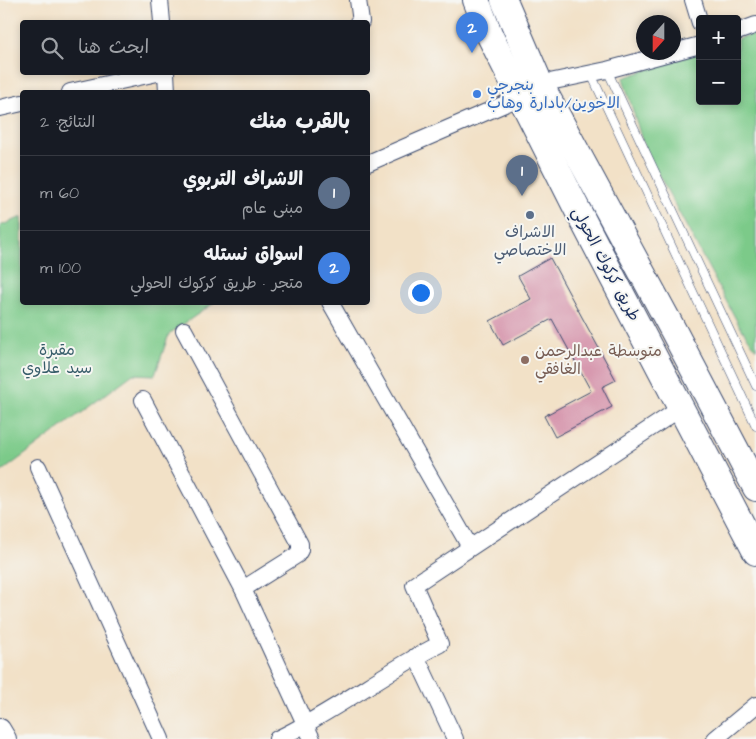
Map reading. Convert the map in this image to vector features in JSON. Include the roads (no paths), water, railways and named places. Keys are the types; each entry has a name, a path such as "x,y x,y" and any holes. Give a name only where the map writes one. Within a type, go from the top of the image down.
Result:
{"highway":[{"name":"طريق كركوك الحولي","path":"476,0 490,36 531,91 673,330 756,488"},
{"name":"طريق كركوك الحولي","path":"504,0 531,91 578,211 756,552"},
{"path":"647,343 673,330"}],"street":[{"path":"160,0 162,20"},
{"path":"358,0 361,20"},
{"path":"693,0 698,15"},
{"path":"741,31 756,25"},
{"path":"681,50 696,46"},
{"path":"370,162 531,91 644,60"},
{"path":"79,90 150,75"},
{"path":"164,75 166,90"},
{"path":"0,108 20,103"},
{"path":"332,305 470,547"},
{"path":"184,330 300,544 300,550 297,554 242,589"},
{"path":"143,400 242,589 309,732"},
{"path":"277,739 309,732 416,656 440,644 414,585 681,408"},
{"path":"38,467 161,739"},
{"path":"416,656 455,739"},
{"path":"715,739 756,705"},
{"path":"0,730 6,739"}],"lane":[{"path":"607,70 756,386"},
{"path":"591,74 756,426"}],"place":[{"name":"اسواق نستله","path":"472,53"},
{"name":"بنجرجي الاخوين/بادارة وهاب","path":"477,94"},
{"name":"الاشراف التربوي","path":"522,196"},
{"name":"الاشراف الاختصاصي","path":"530,215"},
{"name":"متوسطة عبدالرحمن الغافقي","path":"525,360"}],"park label":[{"name":"مقبرة سيد علاوي","path":"57,359"}]}
